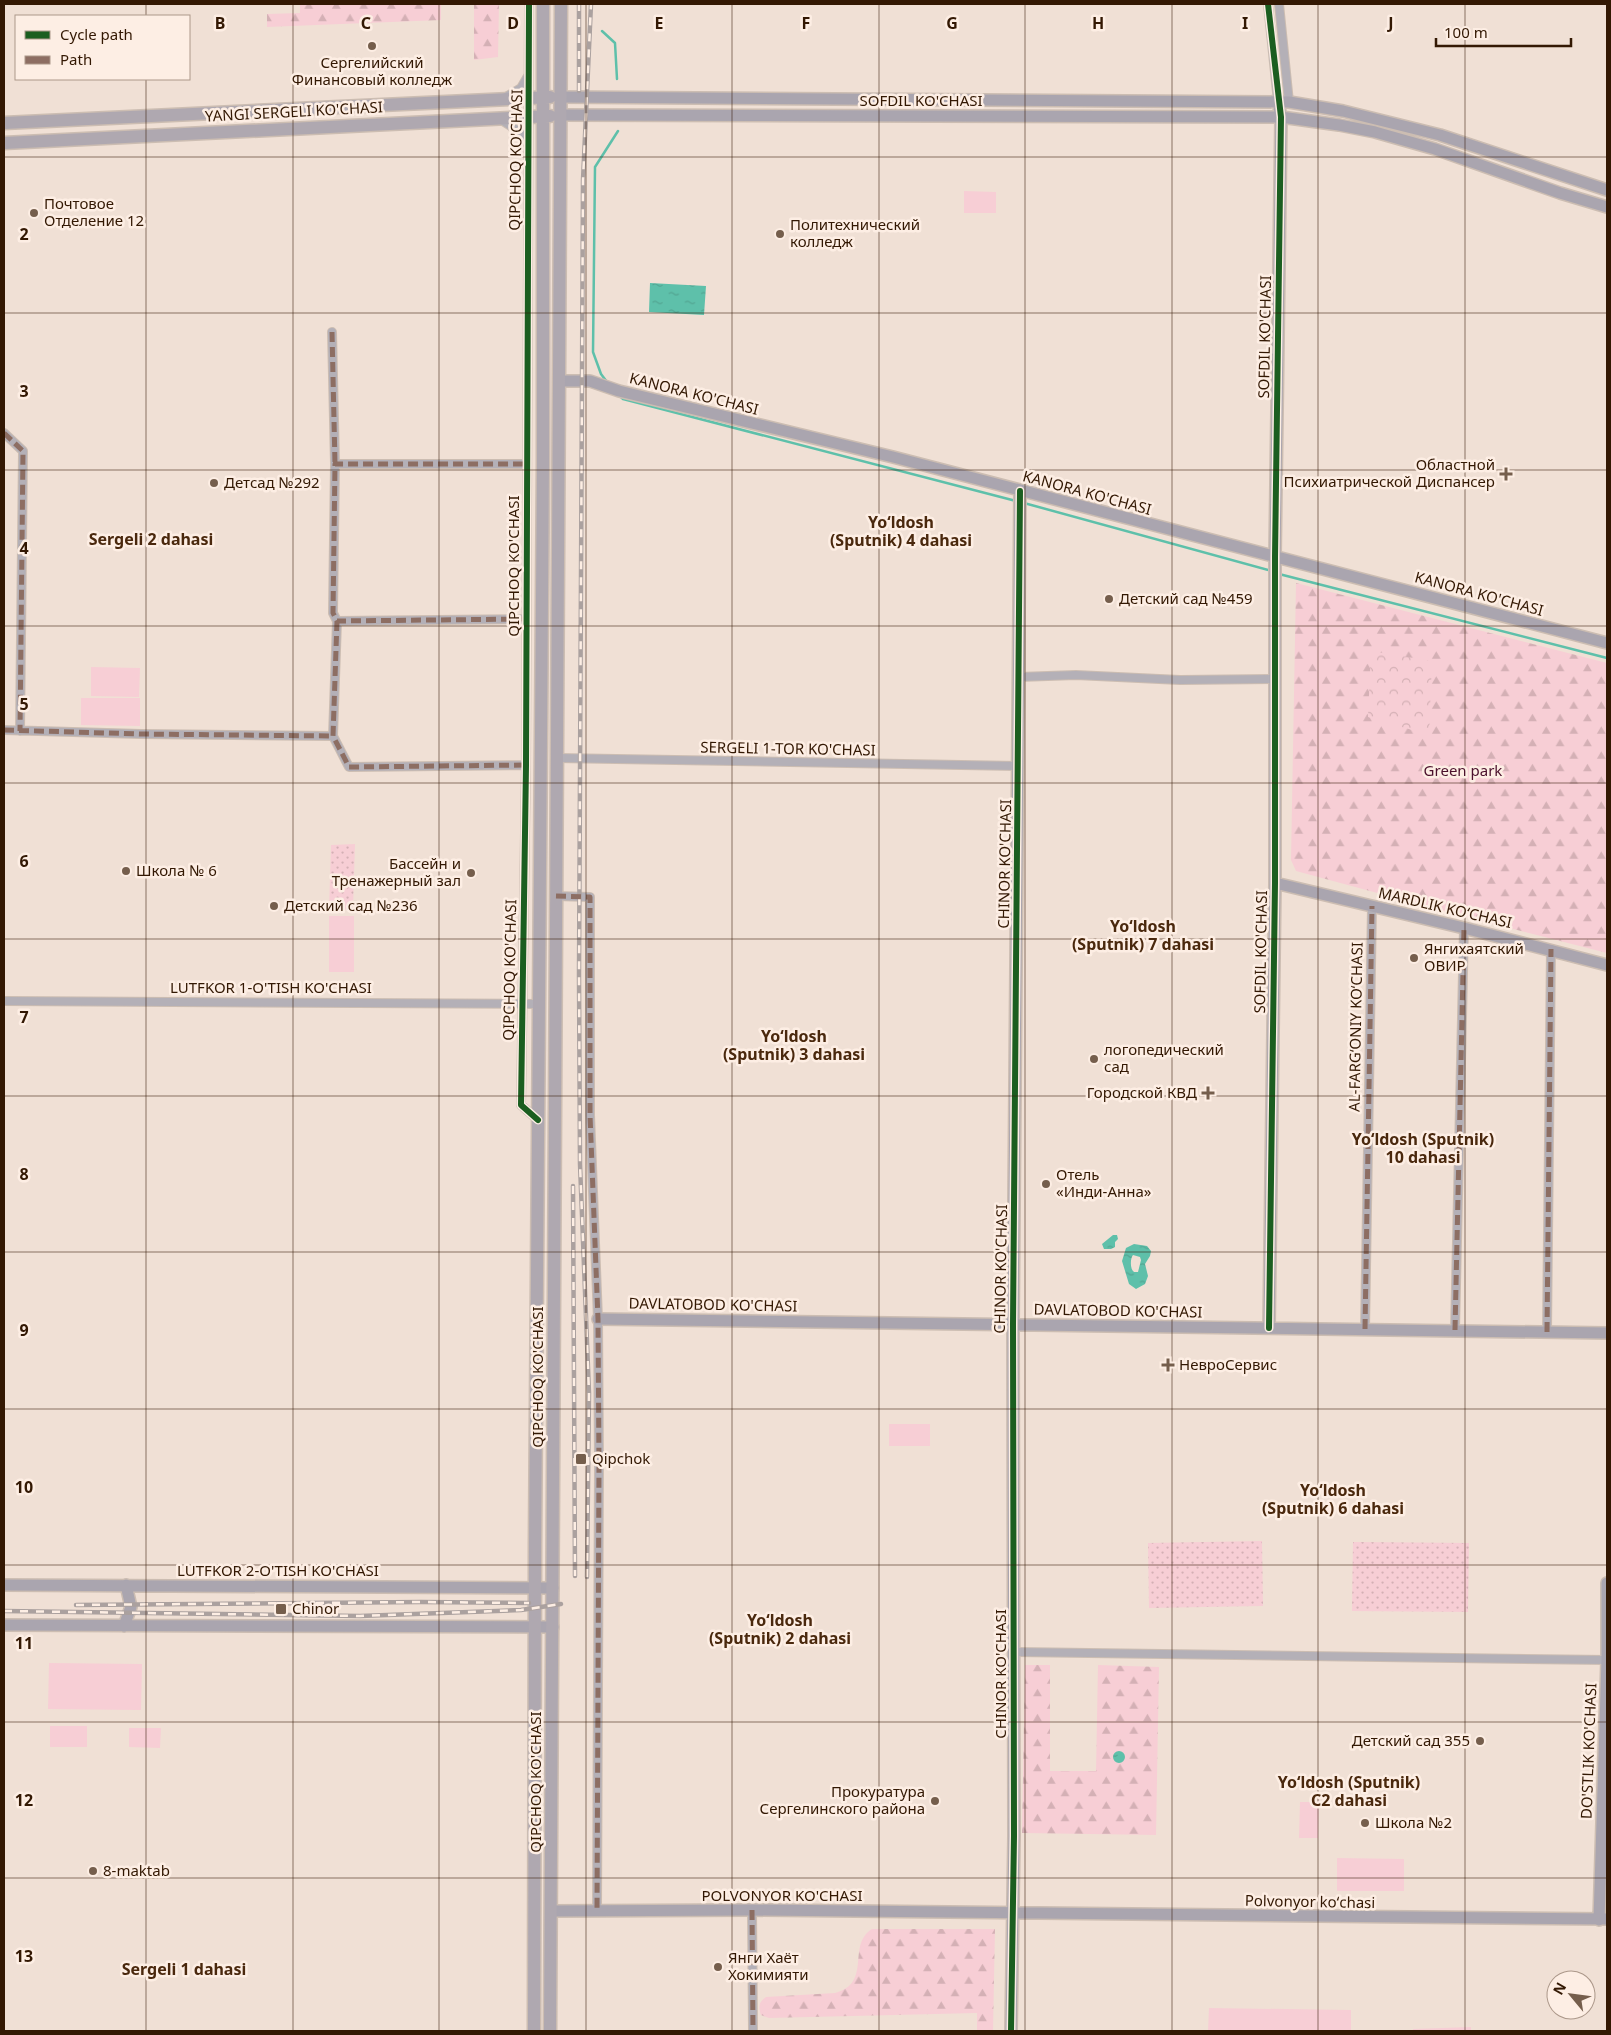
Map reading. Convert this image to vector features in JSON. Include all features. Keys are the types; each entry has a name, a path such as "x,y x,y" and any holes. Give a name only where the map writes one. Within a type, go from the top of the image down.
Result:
{"main road":[{"name":"QIPCHOQ KO'CHASI","path":"534,2031 543,4"},
{"name":"QIPCHOQ KO'CHASI","path":"550,2031 561,4"},
{"name":"YANGI SERGELI KO'CHASI","path":"4,123 560,97"},
{"path":"542,98 560,115"},
{"name":"YANGI SERGELI KO'CHASI","path":"4,143 560,115"},
{"path":"541,342 559,342"},
{"path":"539,862 556,862"},
{"path":"538,1120 555,1119"},
{"path":"537,1405 554,1405"},
{"path":"534,1888 552,1888"}],"street":[{"name":"QIPCHOQ KO'CHASI","path":"529,4 526,766 521,1105 538,1120"},
{"name":"SOFDIL KO'CHASI","path":"1268,4 1284,102"},
{"name":"SOFDIL KO'CHASI","path":"1269,1328 1275,883 1275,567 1281,117 1284,102 1279,4"},
{"name":"QIPCHOQ KO'CHASI","path":"497,100 515,92 529,75"},
{"name":"SOFDIL KO'CHASI","path":"560,97 1284,102"},
{"path":"604,97 605,116"},
{"path":"903,99 904,116"},
{"path":"1284,102 1344,111 1440,134 1607,190"},
{"name":"SOFDIL KO'CHASI","path":"560,115 1281,117"},
{"path":"1281,117 1340,125 1390,136 1607,207"},
{"name":"QIPCHOQ KO'CHASI","path":"497,118 520,132 528,146"},
{"path":"332,332 335,464 334,613 337,621 333,736 349,767 526,766"},
{"name":"KANORA KO'CHASI","path":"559,381 590,381 614,390 893,457 1020,498 1275,567 1607,643"},
{"path":"4,432 23,451 20,731"},
{"path":"335,464 527,464"},
{"name":"CHINOR KO'CHASI","path":"1011,2031 1014,1652 1013,1324 1020,498"},
{"path":"337,621 526,619"},
{"path":"1019,678 1076,675 1172,680 1274,679"},
{"path":"4,730 141,734 333,736"},
{"name":"SERGELI 1-TOR KO'CHASI","path":"557,758 1019,766"},
{"name":"MARDLIK KO‘CHASI","path":"1275,883 1551,949 1607,965"},
{"path":"556,896 590,897 590,1115 598,1319 597,1910"},
{"name":"AL-FARG‘ONIY KO‘CHASI","path":"1365,1329 1372,906"},
{"path":"1455,1330 1464,928"},
{"path":"1547,1332 1551,949"},
{"name":"LUTFKOR 1-O'TISH KO'CHASI","path":"4,1001 539,1004"},
{"name":"DAVLATOBOD KO'CHASI","path":"598,1319 1607,1333"},
{"name":"DO'STLIK KO'CHASI","path":"1603,1920 1607,1583"},
{"name":"LUTFKOR 2-O'TISH KO'CHASI","path":"4,1585 553,1588"},
{"path":"124,1626 131,1607 126,1585"},
{"path":"4,1625 553,1627"},
{"path":"1014,1652 1607,1660"},
{"path":"752,1910 753,2031"},
{"name":"POLVONYOR KO'CHASI","path":"551,1911 752,1910 1012,1914"},
{"name":"Polvonyor koʻchasi","path":"1012,1914 1603,1920"}],"green space":[{"path":"300,4 441,4 441,20 267,27 267,14 300,13"},
{"path":"474,4 499,4 498,57 474,60"},
{"path":"964,191 996,192 996,213 964,213"},
{"name":"Green park","path":"1296,583 1607,663 1607,953 1296,871 1291,860"},
{"path":"1371,651 1432,661 1429,735 1368,717"},
{"path":"91,667 140,668 139,697 91,696"},
{"path":"81,698 140,698 140,726 81,725"},
{"path":"355,844 353,909 329,910 331,845"},
{"path":"329,916 354,916 354,972 329,972"},
{"path":"889,1424 930,1424 930,1446 889,1446"},
{"path":"1262,1541 1263,1606 1149,1608 1148,1543"},
{"path":"1353,1542 1469,1543 1468,1612 1352,1611"},
{"path":"49,1663 142,1664 141,1710 48,1709"},
{"path":"1025,1665 1050,1665 1050,1771 1096,1771 1098,1665 1159,1667 1156,1835 1022,1833"},
{"path":"50,1726 87,1726 87,1747 50,1747"},
{"path":"129,1728 161,1728 160,1748 129,1747"},
{"path":"1300,1802 1319,1802 1318,1838 1299,1838"},
{"path":"1337,1858 1404,1859 1404,1891 1337,1891"},
{"path":"872,1929 995,1929 993,2031 977,2031 977,2013 769,2018 761,2015 760,2004 766,1997 835,1993 846,1988 853,1981 857,1973 861,1944 865,1936"},
{"path":"1209,2008 1351,2010 1351,2031 1208,2031"},
{"path":"1471,2027 1471,2031 1413,2031 1413,2029"}],"water":[{"path":"650,283 706,286 704,315 649,312"},
{"path":"1113,1235 1117,1235 1118,1239 1115,1242 1115,1247 1104,1249 1102,1244"},
{"path":"1134,1244 1147,1246 1151,1251 1145,1264 1148,1276 1145,1284 1136,1289 1129,1284 1122,1261 1126,1248","holes":["1133,1255 1140,1257 1138,1272 1134,1272 1131,1266 1132,1257"]},
{"path":"1117,1751 1121,1751 1125,1757 1121,1763 1117,1763 1113,1759 1113,1755"}],"waterway":[{"path":"602,31 615,43 617,79"},
{"path":"607,382 601,374 593,352 595,167 618,131"},
{"path":"619,395 623,399 1016,501"},
{"path":"1024,503 1272,571"},
{"path":"1279,574 1607,658"}],"railway":[{"path":"579,4 579,91"},
{"path":"587,1577 589,1393 580,1164 579,975 583,180 591,4"},
{"path":"573,1186 575,1576"},
{"path":"76,1605 529,1603"},
{"path":"4,1611 360,1616 521,1610 561,1604"}],"marked path":[{"path":"332,332 335,464"},
{"path":"4,433 23,451 20,731"},
{"path":"526,619 337,621 333,613 335,464 527,464"},
{"path":"337,621 333,736 349,767 526,765"},
{"path":"4,730 141,734 333,736"},
{"path":"556,896 590,897 590,1115 598,1319 597,1911"},
{"path":"1365,1329 1372,906"},
{"path":"1455,1330 1464,928"},
{"path":"1547,1332 1551,949"},
{"path":"752,1910 753,2031"}],"cycle path":[{"path":"529,4 526,765 521,1105 538,1120"},
{"path":"1268,4 1281,117 1275,557 1275,883 1269,1328"},
{"path":"1011,2031 1014,1836 1013,1324 1020,491"}],"place":[{"name":"Сергелийский Финансовый колледж","path":"372,46"},
{"name":"Почтовое Отделение 12","path":"34,213"},
{"name":"Политехнический колледж","path":"780,234"},
{"name":"Областной Психиатрической Диспансер","path":"1506,474"},
{"name":"Детсад №292","path":"214,483"},
{"name":"Детский сад №459","path":"1109,599"},
{"name":"Школа № 6","path":"126,871"},
{"name":"Бассейн и Тренажерный зал","path":"471,873"},
{"name":"Детский сад №236","path":"274,906"},
{"name":"Янгихаятский ОВИР","path":"1414,958"},
{"name":"логопедический сад","path":"1094,1059"},
{"name":"Городской КВД","path":"1208,1093"},
{"name":"Отель «Инди-Анна»","path":"1046,1184"},
{"name":"НевроСервис","path":"1168,1365"},
{"name":"Qipchok","path":"581,1459"},
{"name":"Chinor","path":"281,1609"},
{"name":"Детский сад 355","path":"1480,1741"},
{"name":"Прокуратура Сергелинского района","path":"935,1801"},
{"name":"Школа №2","path":"1365,1823"},
{"name":"8-maktab","path":"93,1871"},
{"name":"Янги Хаёт Хокимияти","path":"718,1967"}],"district":[{"name":"Yo‘ldosh (Sputnik) 4 dahasi","path":"901,531"},
{"name":"Sergeli 2 dahasi","path":"151,539"},
{"name":"Yo‘ldosh (Sputnik) 7 dahasi","path":"1143,935"},
{"name":"Yo‘ldosh (Sputnik) 3 dahasi","path":"794,1045"},
{"name":"Yo‘ldosh (Sputnik) 10 dahasi","path":"1423,1148"},
{"name":"Yo‘ldosh (Sputnik) 6 dahasi","path":"1333,1499"},
{"name":"Yo‘ldosh (Sputnik) 2 dahasi","path":"780,1629"},
{"name":"Yo‘ldosh (Sputnik) C2 dahasi","path":"1349,1791"},
{"name":"Sergeli 1 dahasi","path":"184,1969"}]}
